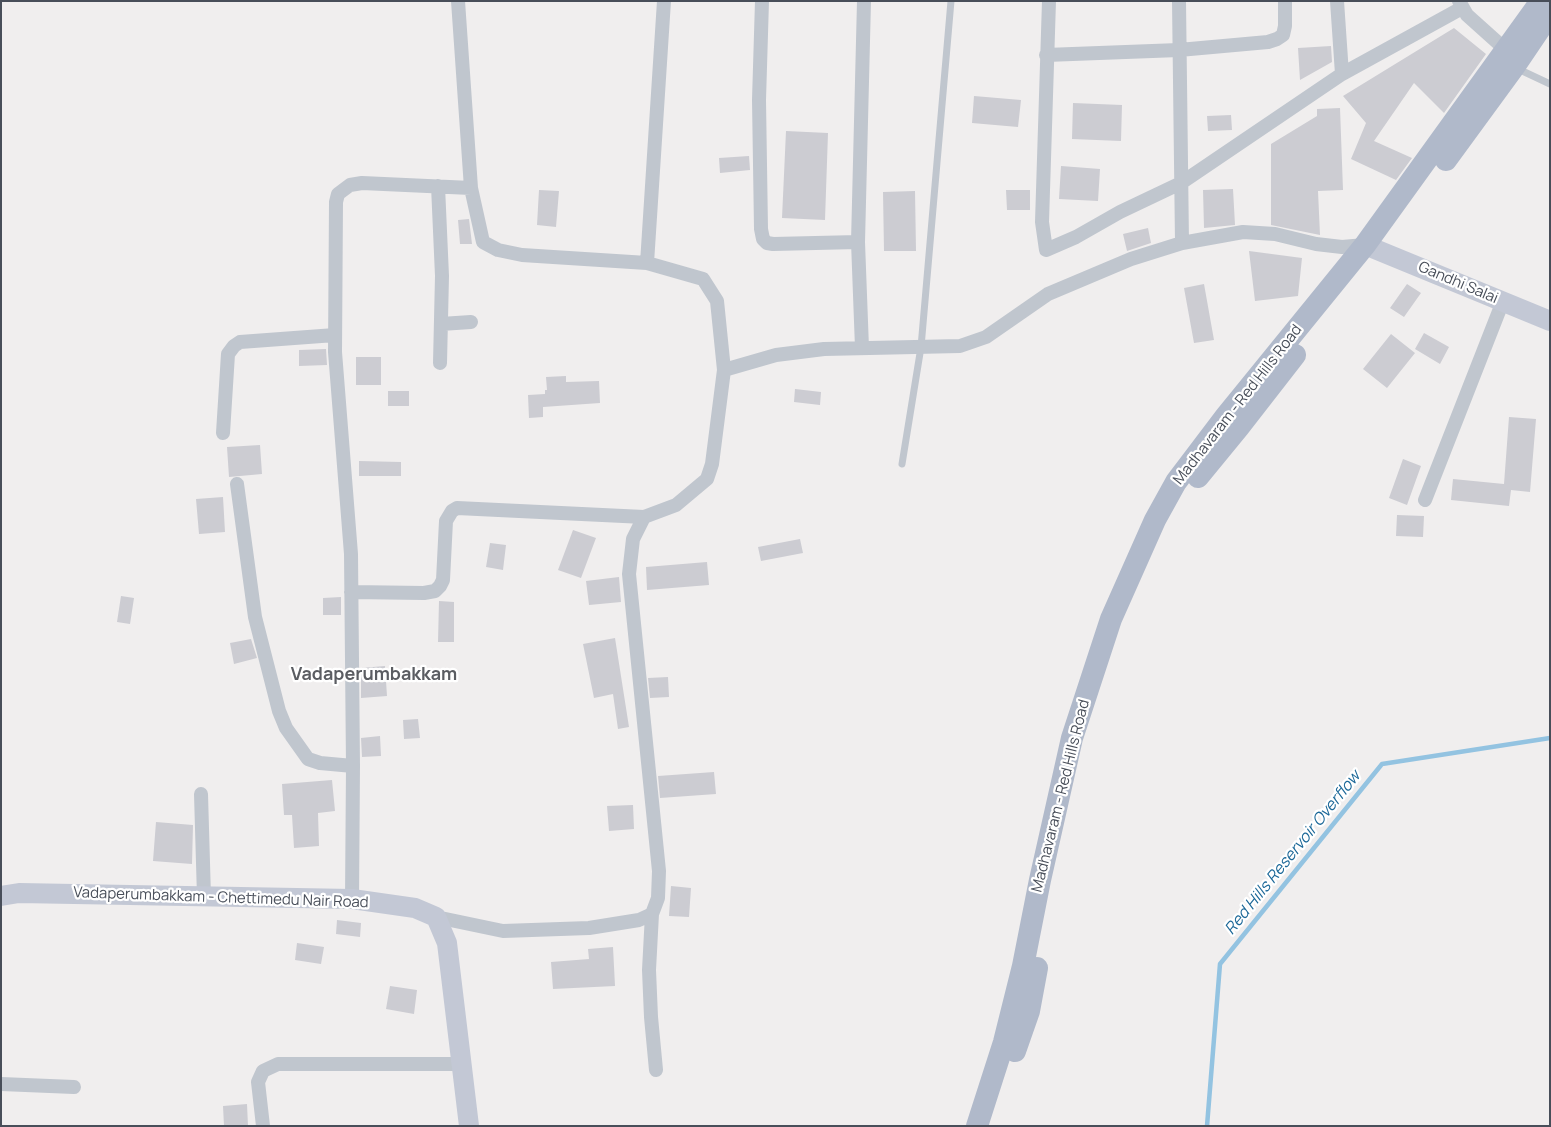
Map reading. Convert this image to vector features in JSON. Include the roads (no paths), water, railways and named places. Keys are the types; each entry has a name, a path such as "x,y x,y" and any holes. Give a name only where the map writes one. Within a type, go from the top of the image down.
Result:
{"main road":[{"name":"Madhavaram - Red Hills Road","path":"1510,58 1541,1"},
{"name":"Madhavaram - Red Hills Road","path":"993,1126 1007,1076 1029,1011 1081,749 1110,648 1145,565 1186,491 1239,427 1510,58 1550,14"},
{"name":"Madhavaram - Red Hills Road","path":"978,1126 1004,1042 1024,966 1040,880 1072,738 1111,619 1155,520 1176,482 1226,416 1372,248"}],"street":[{"path":"351,592 424,593 435,591 443,580 446,521 452,511 457,508 644,517 676,505 707,479 712,464 724,370 717,301 703,279 647,262 522,255 498,250 483,242 471,188 458,1"},
{"path":"647,262 664,1"},
{"path":"762,1 759,100 761,229 763,239 767,243 774,244 858,242"},
{"path":"862,348 858,242 864,1"},
{"path":"1049,1 1042,222 1046,250 1076,237 1120,212 1180,183 1342,74 1461,4 1467,15 1510,58"},
{"path":"1179,1 1178,50 1182,243"},
{"path":"1046,55 1178,50 1268,42 1278,39 1283,35 1285,1"},
{"path":"1337,1 1342,74"},
{"path":"352,899 351,554 335,352 336,202 338,194 350,185 362,183 471,188"},
{"path":"438,186 442,276 440,363"},
{"path":"724,370 776,355 824,349 960,346 986,337 1048,294 1131,259 1182,243 1243,232 1275,234 1316,244 1372,248"},
{"name":"Gandhi Salai","path":"1372,248 1550,321"},
{"path":"1425,500 1503,302"},
{"path":"441,324 471,322"},
{"path":"223,433 228,354 234,346 240,342 335,335"},
{"path":"237,484 255,617 282,720 308,759 320,763 353,766"},
{"path":"644,517 633,539 629,574 659,871 658,898 652,914 649,970 656,1070"},
{"path":"202,794 204,897"},
{"name":"Vadaperumbakkam - Chettimedu Nair Road","path":"1,896 19,894 352,899 416,908 436,917"},
{"path":"436,917 502,931 589,928 638,920 652,914"},
{"path":"436,917 447,943 469,1126"},
{"path":"263,1126 258,1082 263,1071 278,1064 463,1064"},
{"path":"1,1084 74,1087"}],"lane":[{"path":"902,464 921,347 950,1"},
{"path":"1510,58 1550,84"}],"waterway":[{"name":"Red Hills Reservoir Overflow","path":"1207,1126 1220,964 1382,764 1550,738"}],"district":[{"name":"Vadaperumbakkam","path":"374,675"}]}
